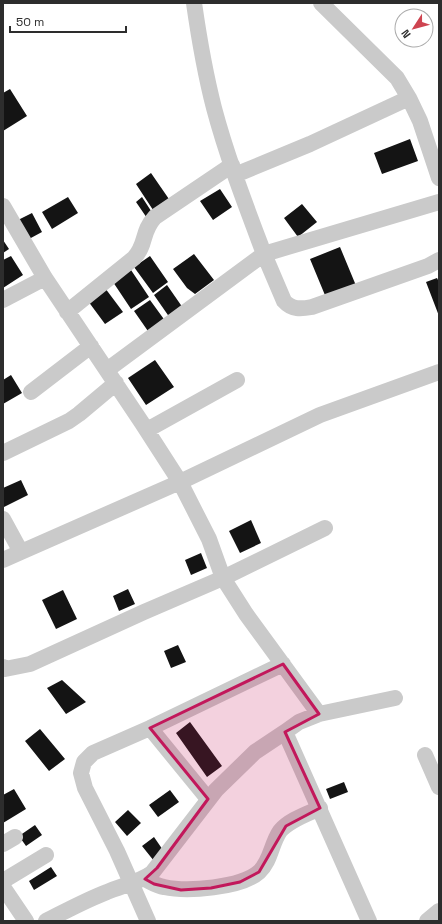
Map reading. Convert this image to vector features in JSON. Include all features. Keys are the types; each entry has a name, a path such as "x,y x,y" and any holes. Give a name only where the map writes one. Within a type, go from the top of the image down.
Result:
{"street":[{"path":"194,3 198,33 214,108 264,254 287,305 303,309 312,307 428,266 439,260"},
{"path":"321,3 397,78 420,121 439,178"},
{"path":"67,312 139,252 143,245 144,232 155,217 234,170 310,144 409,98"},
{"path":"3,453 78,414 112,377 264,254 439,202"},
{"path":"3,206 45,278 112,377 180,482 209,539 223,578 246,614 319,714"},
{"path":"3,300 45,278"},
{"path":"31,392 91,346"},
{"path":"3,560 180,482 320,415 439,372"},
{"path":"147,430 237,380"},
{"path":"3,518 21,552"},
{"path":"3,667 6,669 16,668 30,664 223,578 325,528"},
{"path":"148,921 138,881 117,851 85,788 82,773 84,762 93,753 150,728 283,664"},
{"path":"46,921 84,901 138,881 157,868 208,800 255,752 300,722 319,714 395,698"},
{"path":"150,728 208,800"},
{"path":"285,732 369,921"},
{"path":"425,755 439,787"},
{"path":"138,881 181,890 211,888 240,882 259,872 267,861 280,832 286,826 304,815 320,808"},
{"path":"3,881 46,855"},
{"path":"3,887 26,921"},
{"path":"427,921 439,911"}],"highlighted area":[{"path":"283,664 319,714 285,732 320,808 286,826 259,872 240,882 211,888 181,890 154,884 145,879 157,868 208,799 150,728"}],"building":[{"path":"10,89 27,116 3,131 3,93"},
{"path":"410,139 418,161 382,174 374,153"},
{"path":"151,173 171,202 155,213 136,184"},
{"path":"220,189 232,207 213,220 200,201"},
{"path":"68,197 78,213 52,229 42,212"},
{"path":"142,197 155,217 149,221 136,202"},
{"path":"302,204 317,222 298,237 284,218"},
{"path":"32,213 42,232 29,239 18,220"},
{"path":"3,240 9,249 3,253"},
{"path":"340,247 357,288 327,300 310,259"},
{"path":"194,254 214,280 195,294 187,288 173,269"},
{"path":"11,256 23,275 3,288 3,260"},
{"path":"150,256 168,282 153,293 134,267"},
{"path":"131,270 149,297 131,309 113,282"},
{"path":"437,278 439,282 439,316 426,282"},
{"path":"167,285 183,308 170,318 154,295"},
{"path":"105,288 123,312 105,324 88,301"},
{"path":"150,300 166,322 150,334 134,311"},
{"path":"155,360 174,387 146,405 128,378"},
{"path":"11,375 22,393 3,404 3,380"},
{"path":"21,480 28,495 4,507 3,488"},
{"path":"251,520 261,543 240,553 229,531"},
{"path":"201,553 207,568 191,575 185,560"},
{"path":"128,589 135,604 119,611 113,596"},
{"path":"63,590 77,619 56,629 42,600"},
{"path":"178,645 186,662 171,668 164,651"},
{"path":"62,680 86,702 66,714 47,688"},
{"path":"190,722 222,766 207,777 176,733"},
{"path":"40,729 65,759 49,771 25,741"},
{"path":"344,782 348,792 330,799 326,789"},
{"path":"14,789 26,809 3,823 3,795"},
{"path":"170,790 179,802 158,817 149,805"},
{"path":"128,810 141,823 127,836 115,822"},
{"path":"35,825 42,835 26,846 19,836"},
{"path":"154,837 165,853 154,861 142,846"},
{"path":"51,867 57,876 34,890 29,881"}]}
